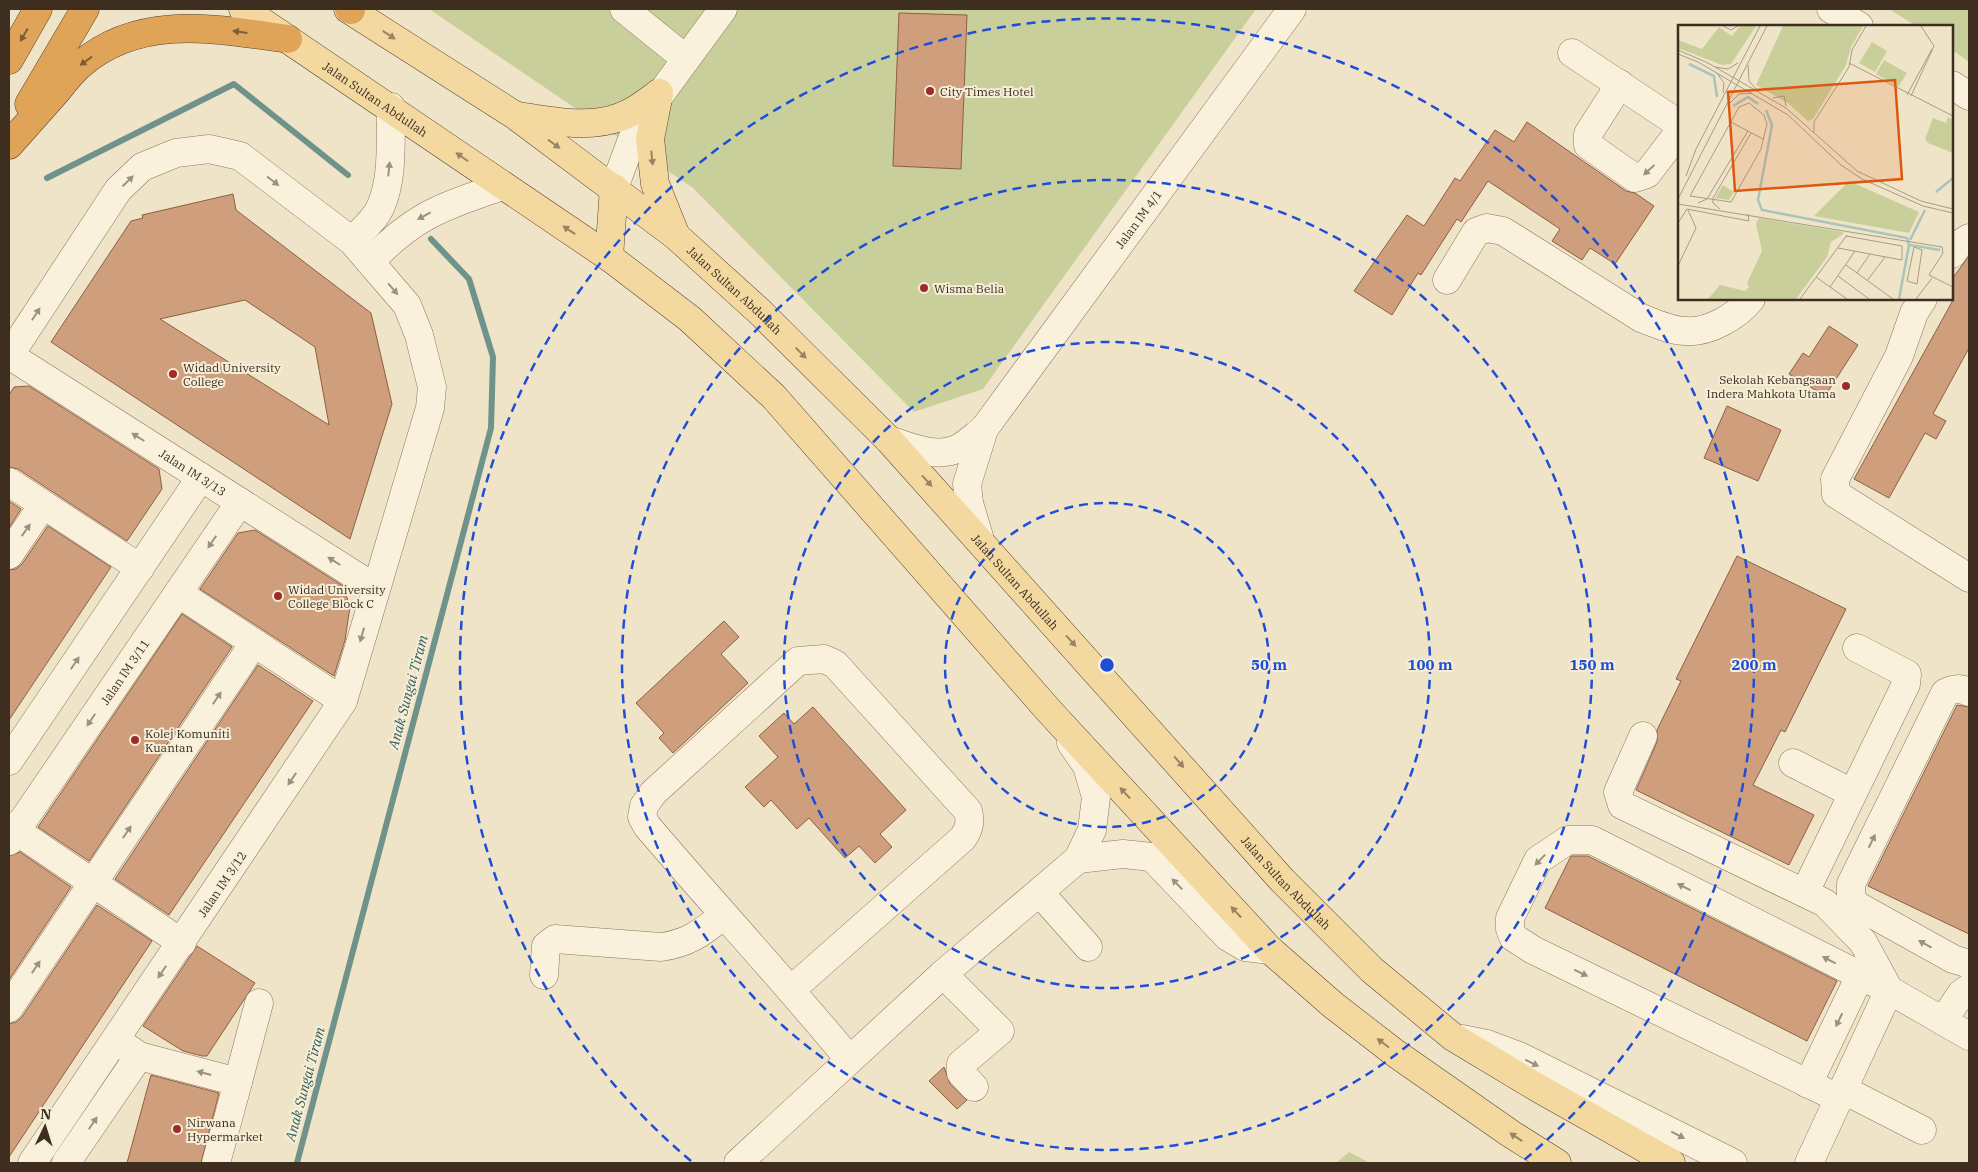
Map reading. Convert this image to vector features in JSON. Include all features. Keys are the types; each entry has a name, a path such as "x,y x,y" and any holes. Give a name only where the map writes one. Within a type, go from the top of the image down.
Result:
{"highway":[{"path":"9,60 38,9"},
{"path":"9,138 85,9"},
{"path":"9,145 80,65 110,44 128,36 159,29 190,28 288,39"}],"main road":[{"name":"Jalan Sultan Abdullah","path":"243,9 391,107 502,186 609,256 690,319 774,397 1050,712 1270,950 1333,1005 1396,1053 1511,1134 1557,1163"},
{"name":"Jalan Sultan Abdullah","path":"349,9 516,116 614,188 676,236 760,312 889,440 1307,906 1372,970 1453,1037 1538,1088 1671,1163"},
{"path":"516,116 566,123 619,118 639,108 659,93"},
{"path":"659,93 650,138 655,184 676,236"},
{"path":"609,256 614,188"}],"street":[{"path":"624,9 686,59"},
{"path":"614,188 637,126 659,93 723,9"},
{"name":"Jalan IM 4/1","path":"889,440 917,449 948,452 958,448 984,429 1292,9"},
{"path":"1831,16 1856,25"},
{"path":"1572,54 1678,123"},
{"path":"1620,84 1588,134 1588,144 1635,178 1647,174 1678,133"},
{"path":"1953,86 1969,96"},
{"path":"352,241 367,226 380,208 389,171 391,107"},
{"name":"Jalan IM 3/12","path":"9,356 118,190 142,167 176,153 209,149 240,156 352,241 407,305 419,335 432,387 430,408 343,701 182,943 32,1163"},
{"path":"370,262 391,240 414,221 441,207 502,186"},
{"path":"1447,280 1476,232 1487,228 1503,231 1641,318 1665,327 1686,332 1706,328 1742,310 1750,300"},
{"path":"1922,300 1914,313 1899,356 1835,479 1836,494 1969,578"},
{"name":"Jalan IM 3/13","path":"9,356 375,588"},
{"name":"Jalan IM 4/1","path":"980,540 969,503 967,484 984,429"},
{"path":"9,761 201,477"},
{"path":"9,482 140,568"},
{"name":"Jalan IM 3/11","path":"11,833 240,502"},
{"path":"9,555 44,505"},
{"path":"178,593 343,701"},
{"path":"9,1008 254,643"},
{"path":"1805,892 1906,684 1907,674 1857,648"},
{"path":"792,989 963,838 968,830 970,821 968,811 955,796 835,664 824,659 798,661 653,793 644,806 642,817 647,826 723,916 792,989 849,1059"},
{"path":"1943,1021 1965,991 1960,972 1961,962 1856,905 1851,896 1851,884 1945,693 1952,689 1962,688 1969,692"},
{"path":"738,1163 943,974 1078,859 1092,830 1096,797 1087,766 1050,712"},
{"path":"1643,736 1618,792 1622,805 1825,903 1864,942 1889,990"},
{"path":"1793,764 1852,793"},
{"path":"11,833 93,883 182,943"},
{"path":"1922,1130 1842,1095 1808,1084 1533,950 1513,937 1510,929 1510,918 1538,860 1568,840 1592,840 1889,990 1969,1036"},
{"path":"1078,859 1123,854 1152,857 1228,937 1245,947 1270,950"},
{"path":"1040,893 1088,947"},
{"path":"544,975 546,946 555,939 661,947 676,945 699,935 723,916"},
{"path":"943,974 1000,1031 961,1064 962,1072 974,1087"},
{"path":"1808,1084 1860,976"},
{"path":"1809,1163 1889,990"},
{"path":"216,1163 259,1003"},
{"path":"1453,1037 1487,1044 1519,1056 1733,1163"},
{"path":"116,1040 139,1056 238,1082"},
{"path":"66,1163 139,1056"}],"green space":[{"name":"Wisma Belia","path":"429,9 1256,9 983,389 914,412 693,188"},
{"path":"1889,9 1969,9 1969,62 1953,51 1953,25 1914,25"},
{"path":"1349,1152 1370,1163 1336,1163"}],"building":[{"name":"City Times Hotel","path":"899,13 967,15 961,169 893,166"},
{"path":"1527,122 1626,191 1635,193 1654,206 1615,264 1590,248 1582,260 1552,241 1560,229 1488,181 1461,222 1457,219 1421,275 1418,273 1392,315 1354,291 1407,215 1424,226 1455,178 1460,181 1495,130 1514,142"},
{"name":"Widad University College","path":"233,194 236,210 371,313 392,404 350,539 51,342 131,221 143,218 142,215","holes":["245,300 315,347 329,425 160,319"]},
{"path":"1969,256 1969,348 1933,414 1946,421 1936,439 1925,433 1889,498 1854,479 1953,300 1953,278"},
{"path":"1829,326 1858,345 1825,396 1789,374 1803,353 1809,357"},
{"path":"29,386 159,469 162,489 127,541 18,469 9,467 9,395 14,387"},
{"path":"1727,406 1781,430 1758,481 1704,458"},
{"path":"9,501 21,509 9,528"},
{"path":"48,526 111,567 9,720 9,570 16,569 22,564"},
{"name":"Widad University College Block C","path":"255,530 343,586 350,607 345,640 334,676 200,589 238,533"},
{"path":"1737,556 1846,609 1785,732 1781,730 1753,785 1814,815 1789,865 1636,790 1657,742 1657,730 1681,681 1676,679"},
{"name":"Kolej Komuniti Kuantan","path":"182,614 232,647 89,861 38,827"},
{"path":"724,621 739,637 721,654 748,683 673,753 659,738 664,733 636,703"},
{"path":"258,665 313,701 169,915 115,879"},
{"path":"1957,705 1969,707 1969,934 1868,886"},
{"path":"813,707 906,810 880,834 892,847 875,863 859,846 845,858 809,818 797,829 771,800 764,807 745,787 778,757 759,736 784,713 794,724"},
{"path":"20,852 71,887 9,980 9,856"},
{"path":"1571,856 1588,856 1837,981 1807,1041 1545,908"},
{"path":"97,905 152,941 9,1157 9,1024 16,1022 22,1017"},
{"path":"197,946 255,983 207,1056 183,1051 143,1026"},
{"path":"944,1067 950,1084 967,1100 957,1109 929,1081"},
{"name":"Nirwana Hypermarket","path":"151,1075 219,1093 201,1163 127,1163"}],"waterway":[{"path":"47,178 234,84 348,175"},
{"name":"Anak Sungai Tiram","path":"297,1163 491,428 493,357 469,279 431,239"}],"place":[{"name":"City Times Hotel","path":"930,91"},
{"name":"Wisma Belia","path":"924,288"},
{"name":"Widad University College","path":"173,374"},
{"name":"Sekolah Kebangsaan Indera Mahkota Utama","path":"1846,386"},
{"name":"Widad University College Block C","path":"278,596"},
{"name":"Kolej Komuniti Kuantan","path":"135,740"},
{"name":"Nirwana Hypermarket","path":"177,1129"}]}
